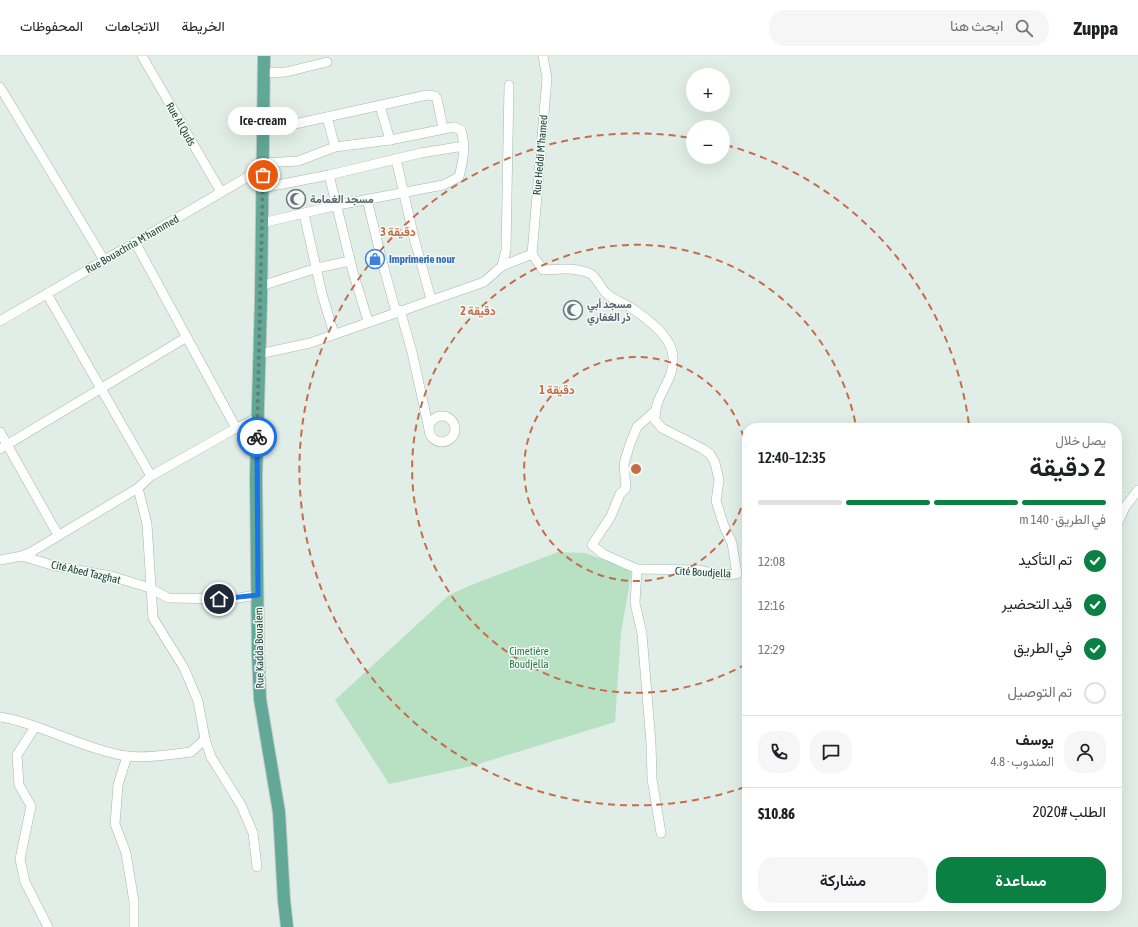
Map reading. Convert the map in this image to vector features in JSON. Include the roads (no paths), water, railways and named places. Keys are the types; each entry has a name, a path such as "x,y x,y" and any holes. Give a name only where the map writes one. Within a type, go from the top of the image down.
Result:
{"main road":[{"name":"Rue Kadda Boualem","path":"264,56 261,286 256,477 260,699 279,812 287,927"}],"street":[{"name":"Rue Al Quds","path":"142,56 221,192"},
{"name":"Rue Heddi M'hamed","path":"532,254 547,78 543,56"},
{"path":"264,73 286,72 327,62"},
{"path":"502,266 506,250 509,85"},
{"path":"0,87 104,260"},
{"path":"263,131 431,95 437,99 443,128"},
{"path":"380,106 390,140"},
{"path":"327,117 335,147"},
{"path":"262,223 338,205 443,185 459,176 463,162 464,146 459,128 443,128 390,140 335,147 298,161 263,165"},
{"path":"262,188 464,146"},
{"path":"396,159 414,238 432,299"},
{"name":"Rue Bouachria M'hammed","path":"0,321 221,192 263,165"},
{"path":"329,175 338,205 350,261 368,321"},
{"path":"367,199 380,257 412,352 429,429"},
{"path":"304,214 322,294 334,334"},
{"path":"135,242 236,428"},
{"path":"259,354 310,343 368,321 484,282 502,266 532,254 543,270 576,269 590,273 606,294 629,307 660,332 670,345 673,356 672,368 667,384 657,400 654,411 637,427 624,464 626,488 620,494 611,516 592,545 603,554 638,569 635,604 642,634 651,743 652,779 661,833"},
{"path":"261,286 317,268 350,261"},
{"path":"46,294 152,476"},
{"path":"3,447 186,337"},
{"name":"Cité Boudjella","path":"638,569 676,571 698,570 721,575 737,574 732,544 724,526 716,501 718,480 715,463 710,454 703,449 662,428 655,420 654,411"},
{"name":"Cité Abed Tazghat","path":"0,560 22,556 138,488 152,476 236,428 257,418"},
{"path":"0,432 3,447 58,535"},
{"path":"138,488 147,524 153,618 184,668 198,701 205,739 211,758 241,805 253,833 258,867"},
{"path":"1122,514 1125,507 1138,490"},
{"name":"Cité Abed Tazghat","path":"22,556 55,566 111,576 150,588 168,598 232,599 258,595"},
{"path":"0,717 19,720 35,727 127,756 191,752 205,739"},
{"path":"35,727 17,755 19,784 31,806 20,859 25,882 48,927"},
{"path":"127,756 118,784 115,824 126,853 134,902 134,927"}],"place":[{"name":"Ice-cream","path":"263,175"},
{"name":"مسجد الغمامة","path":"296,199"},
{"name":"Imprimerie nour","path":"375,259"},
{"name":"مسجد أبي ذر الغفاري","path":"573,310"}],"park label":[{"name":"Cimetière Boudjella","path":"529,657"}]}
